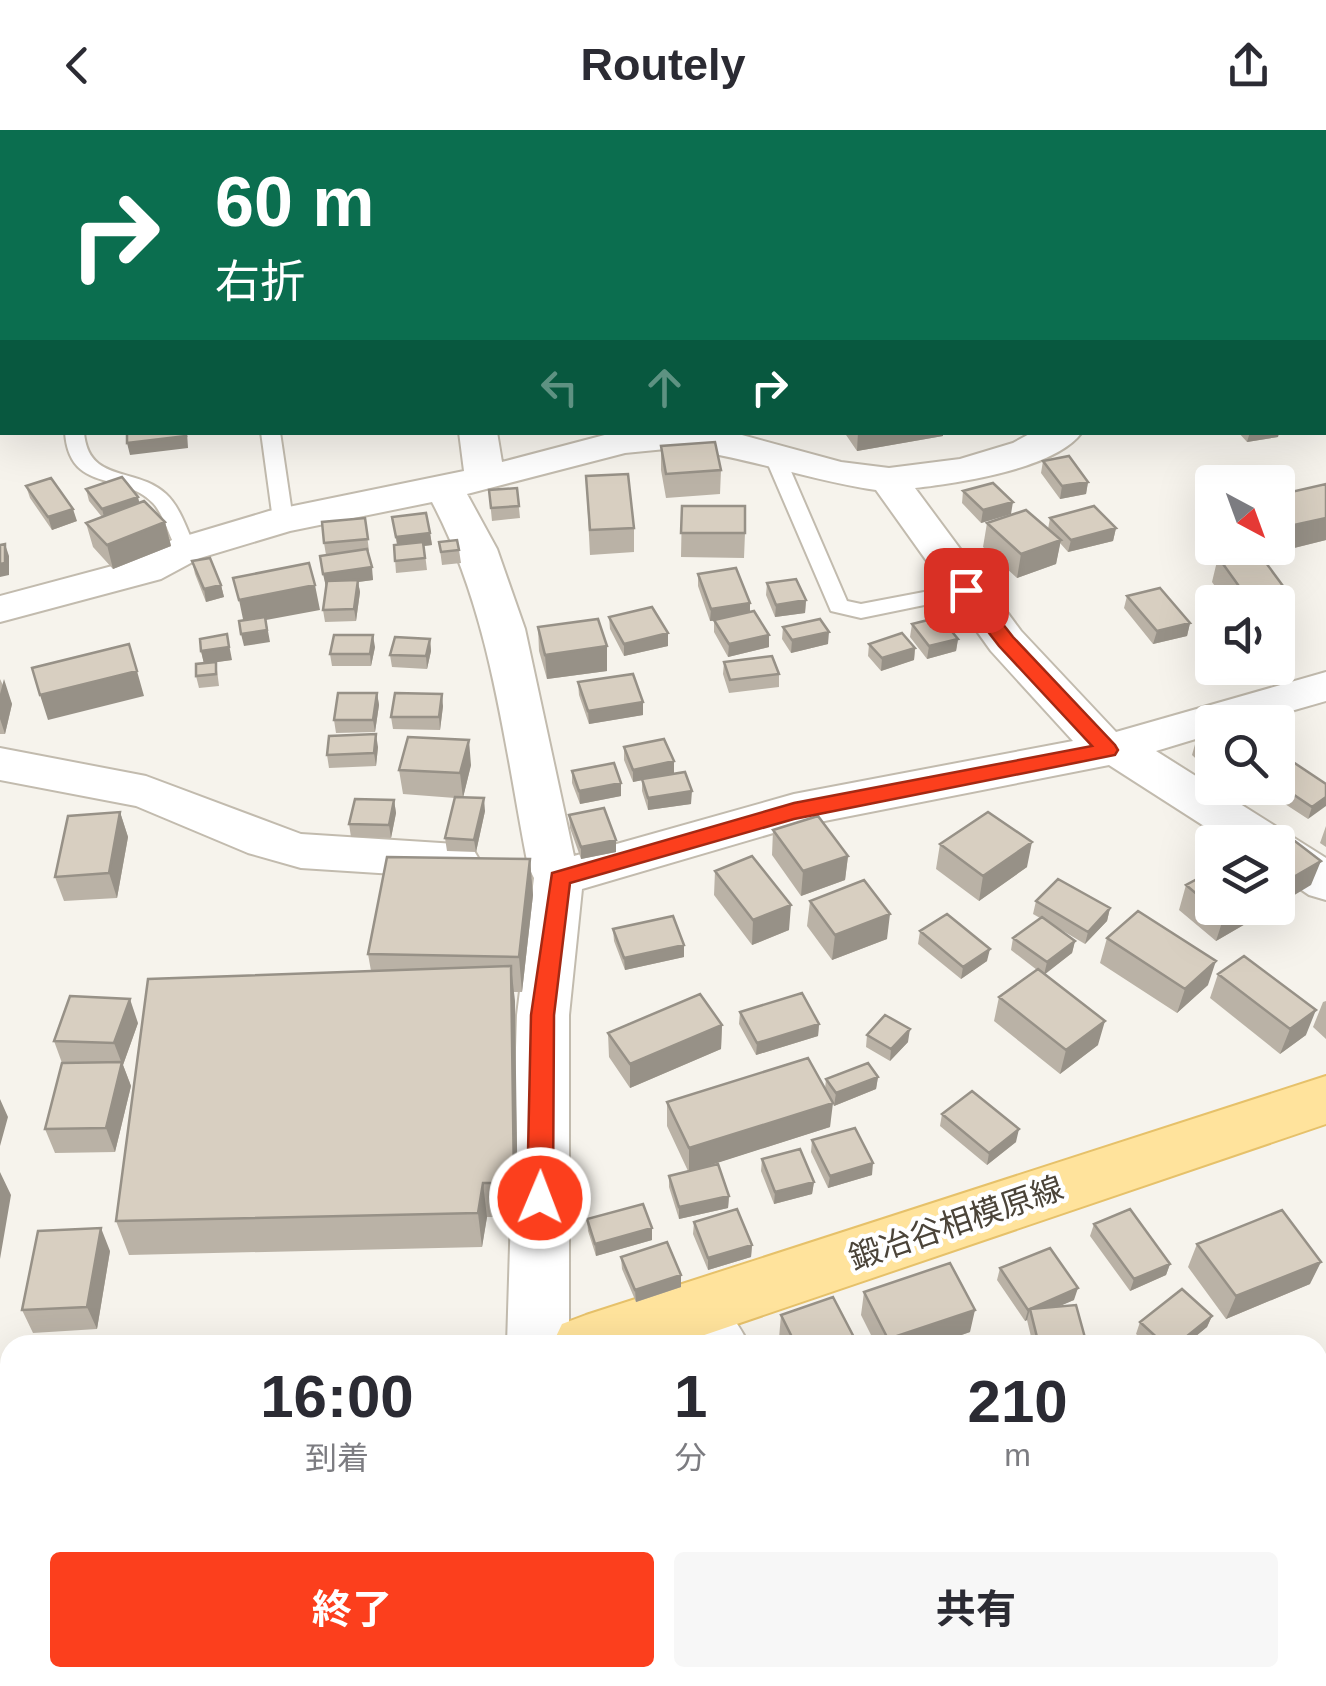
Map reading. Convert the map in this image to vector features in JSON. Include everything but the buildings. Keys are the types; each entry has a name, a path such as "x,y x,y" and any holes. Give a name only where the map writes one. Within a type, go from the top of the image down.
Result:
{"main road":[{"name":"鍛冶谷相模原線","path":"659,1335 703,1329 1326,1100"}],"street":[{"path":"477,435 464,484 477,549 504,629 531,868 542,1015 538,1335"},
{"path":"0,609 146,570 186,549 282,520 464,484 624,442 676,435 752,446 839,473 890,480 964,470 1027,451 1057,435"},
{"path":"890,480 1006,641 1111,749 1236,825"},
{"path":"0,764 146,792 301,851 531,868 1111,749 1326,686"},
{"path":"1295,862 1326,882"}],"lane":[{"path":"74,435 76,456 87,469 140,486 165,504 186,549"},
{"path":"270,435 282,520"},
{"path":"774,455 838,606 861,611 966,590"}],"route":[{"path":"540,1198 542,1015 560,878 794,811 1107,750 1006,641 966,590"}]}
